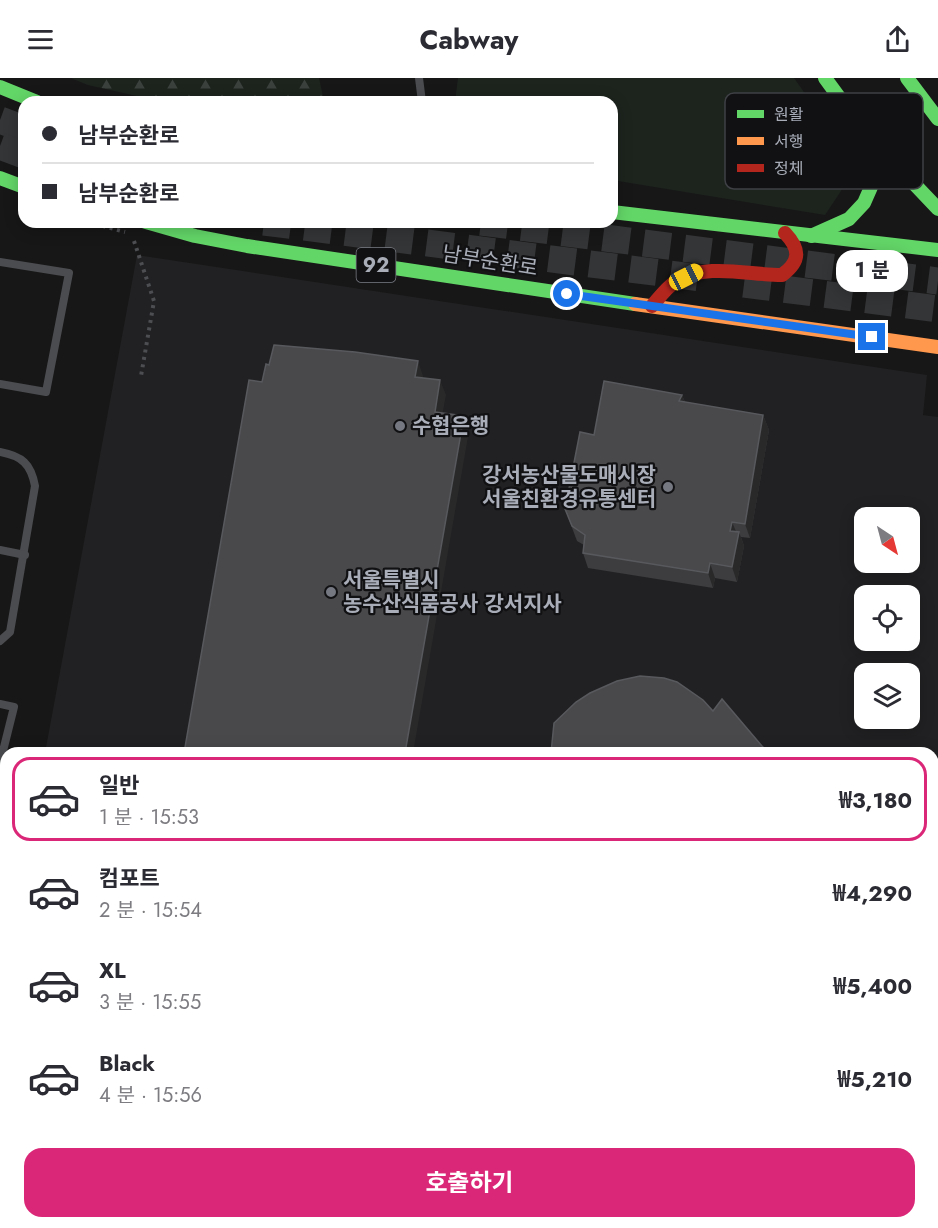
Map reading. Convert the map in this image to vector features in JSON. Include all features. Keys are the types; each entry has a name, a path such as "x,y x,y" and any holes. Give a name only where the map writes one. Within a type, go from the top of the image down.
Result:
{"main road":[{"path":"825,78 836,93"},
{"path":"908,78 919,93"},
{"path":"0,87 22,96"},
{"path":"923,98 938,119"},
{"path":"0,178 18,185"},
{"path":"811,237 849,219 864,203 870,189"},
{"path":"919,189 938,209"},
{"path":"618,213 938,250"},
{"name":"남부순환로","path":"167,228 247,246 938,347"},
{"path":"652,306 674,282 697,271 717,270 782,275 790,269 797,256 795,244 785,233"}],"lane":[{"path":"418,78 421,96"},
{"path":"0,262 69,273 46,392 0,384"},
{"path":"0,452 13,454 25,463 33,473 35,486 10,632 0,641"},
{"path":"0,550 25,555"},
{"path":"0,704 14,707 4,747"}],"path":[{"path":"110,228 132,234 154,301 141,376"}],"shaded area":[{"path":"137,255 927,375 923,415 938,417 938,747 46,747"}],"green space":[{"path":"71,78 319,78 323,96 137,96 88,85"},
{"path":"458,78 794,78 805,93 725,93 725,189 842,189 825,215 618,181 618,96 456,96"}],"building":[{"name":"서울특별시 농수산식품공사 강서지사","path":"274,345 355,352 418,361 415,377 440,380 435,412 464,416 406,747 185,747 249,380 262,382 266,364 269,365"},
{"name":"강서농산물도매시장 서울친환경유통센터","path":"604,381 682,395 679,401 763,415 745,524 732,522 730,531 739,532 732,567 710,563 708,573 583,553 585,535 572,526 565,509 580,432 594,435"},
{"path":"640,676 664,678 677,682 703,700 713,711 722,699 763,747 552,747 554,723 576,702 617,681"}],"tunnel":[{"path":"0,120 18,127"},
{"path":"0,146 18,153"},
{"path":"311,228 700,278"},
{"path":"527,228 938,281"},
{"path":"744,284 938,309"}],"traffic: fast":[{"path":"825,78 836,93"},
{"path":"907,78 918,93"},
{"path":"0,87 22,96"},
{"path":"923,99 938,119"},
{"path":"0,178 18,185"},
{"path":"811,236 849,219 864,203 870,189"},
{"path":"919,189 938,209"},
{"path":"618,213 938,250"},
{"path":"167,228 247,246 635,304"}],"traffic: slow":[{"path":"635,304 938,347"}],"traffic: jam":[{"path":"652,306 675,282 700,272 727,271 782,275 793,265 796,255 794,244 785,233"}],"place":[{"name":"수협은행","path":"400,426"},
{"name":"강서농산물도매시장 서울친환경유통센터","path":"668,487"},
{"name":"서울특별시 농수산식품공사 강서지사","path":"331,592"}],"route":[{"path":"567,294 872,337"}]}
